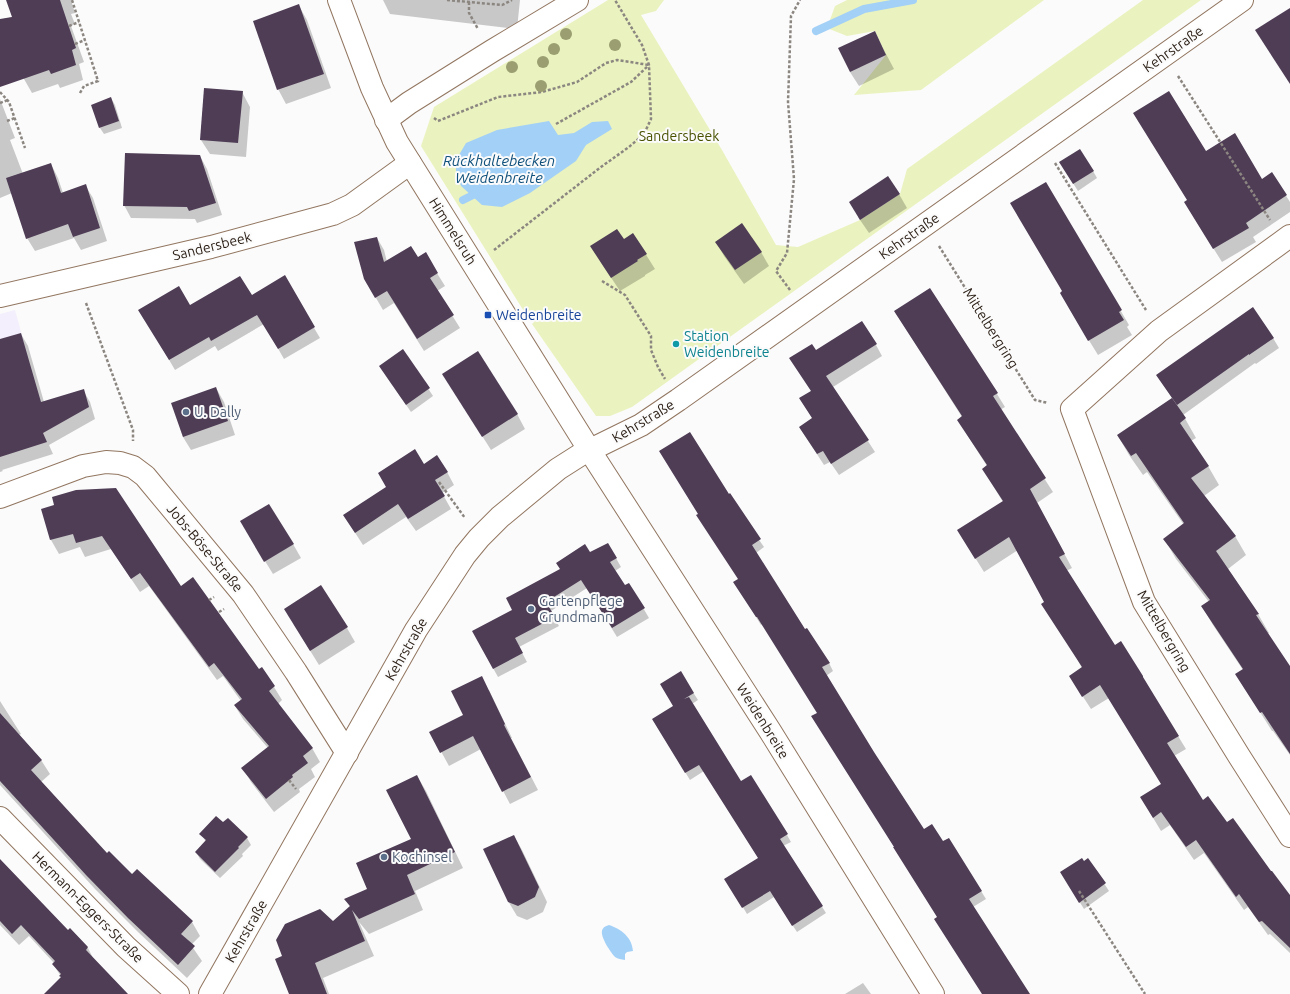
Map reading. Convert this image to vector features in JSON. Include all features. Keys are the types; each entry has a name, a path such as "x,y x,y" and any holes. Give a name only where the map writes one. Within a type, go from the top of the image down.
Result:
{"street":[{"name":"Himmelsruh","path":"339,0 372,88 386,120 410,163 590,451"},
{"path":"386,120 492,51 577,0"},
{"name":"Kehrstraße","path":"210,994 416,630 465,555 479,538 500,517 558,469 641,425 678,400 1242,0"},
{"name":"Sandersbeek","path":"0,296 212,247 333,214 352,205 410,163"},
{"path":"1072,410 1160,331 1287,239"},
{"name":"Mittelbergring","path":"1072,410 1144,602 1290,836"},
{"name":"Weidenbreite","path":"590,451 770,731 933,994"},
{"name":"Jobs-Böse-Straße","path":"0,497 83,466 106,462 120,462 133,467 145,476 243,594 296,672 347,753"},
{"name":"Hermann-Eggers-Straße","path":"0,818 126,947 178,994"}],"path":[{"path":"72,0 98,81 84,86 80,93"},
{"path":"447,0 502,5 512,0"},
{"path":"489,254 644,134 651,119 649,65 642,45 615,0"},
{"path":"800,0 791,16 788,102 794,179 787,253 776,271 805,309"},
{"path":"469,2 469,13 474,22"},
{"path":"68,26 79,22"},
{"path":"75,44 85,40"},
{"path":"1165,55 1287,239"},
{"path":"410,103 438,121 498,97 542,92 577,82 606,63 617,60 649,65"},
{"path":"556,124 632,82 649,65"},
{"path":"0,92 8,100 25,148"},
{"path":"0,103 8,100"},
{"path":"6,121 15,118"},
{"path":"1042,142 1160,331"},
{"name":"Mittelbergring","path":"925,224 1036,400 1072,410"},
{"path":"79,277 86,302 133,430 133,467"},
{"path":"602,281 625,295 651,336 651,350 658,367 678,400"},
{"path":"438,482 479,538"},
{"path":"1079,890 1145,994"}],"shaded area":[{"path":"15,310 28,357 5,364 0,347 0,314"}],"green space":[{"path":"608,0 664,0 656,11 641,15 722,150 776,245 798,247 860,220 900,194 907,169 1143,0 1201,0 632,407 610,416 596,416 532,324 534,322 528,312 525,313 421,146 434,107"},
{"path":"847,0 1044,0 921,90 854,95 886,55 875,31 847,36 827,28 835,6"}],"water":[{"name":"Rückhaltebecken Weidenbreite","path":"549,121 558,135 574,133 592,122 608,121 612,129 586,145 576,161 530,193 502,207 482,205 461,186 456,172 456,160 466,143 497,130"},
{"path":"609,925 622,931 631,942 633,951 625,954 625,960 615,957 604,940 602,934 603,928"}],"building":[{"path":"6,0 60,0 76,48 72,50 76,65 51,74 49,70 0,87 0,19 12,17"},
{"path":"299,4 324,74 277,90 253,21"},
{"path":"1290,8 1290,84 1255,30"},
{"path":"875,31 886,55 850,72 838,48"},
{"path":"204,88 243,91 238,143 200,140"},
{"path":"1169,91 1206,151 1235,133 1262,179 1272,172 1287,195 1246,223 1249,228 1213,249 1184,202 1187,200 1133,113"},
{"path":"111,97 119,121 99,128 91,105"},
{"path":"1080,149 1094,171 1073,184 1059,162"},
{"path":"125,153 200,155 216,203 189,211 187,207 123,206"},
{"path":"51,163 61,193 86,184 100,228 73,237 68,224 26,239 6,178"},
{"path":"888,176 900,194 860,220 849,202"},
{"path":"1046,182 1122,310 1119,312 1124,320 1088,341 1060,293 1062,291 1010,203"},
{"path":"742,223 762,252 735,270 715,242"},
{"path":"617,229 624,239 633,233 647,254 611,278 590,246"},
{"path":"377,237 384,262 411,246 418,257 426,252 438,273 430,278 454,315 417,339 387,291 375,298 364,279 354,242"},
{"path":"285,275 315,327 278,349 257,315 211,341 209,337 169,360 138,310 179,286 190,305 240,276 252,295"},
{"path":"930,288 998,393 993,396 1046,478 1030,489 1065,554 1059,557 1115,645 1121,641 1179,736 1167,743 1203,800 1208,796 1227,822 1233,818 1290,895 1290,948 1262,921 1259,922 1239,894 1236,897 1196,840 1186,847 1161,812 1153,818 1140,797 1161,784 1100,685 1082,697 1069,676 1082,667 1041,604 1044,602 1009,537 975,559 957,530 1003,501 982,469 987,465 957,420 962,416 894,311"},
{"path":"1253,307 1274,338 1177,405 1156,375"},
{"path":"862,321 877,344 826,376 869,440 831,464 823,451 817,454 799,427 812,418 799,398 811,391 789,358 812,344 816,350"},
{"path":"21,333 41,402 84,389 89,407 43,433 47,442 0,457 0,339"},
{"path":"403,349 430,388 406,405 379,366"},
{"path":"478,351 518,414 482,437 442,374"},
{"path":"216,387 228,421 183,437 171,403"},
{"path":"1172,398 1186,418 1180,423 1209,466 1191,478 1236,536 1216,551 1259,614 1256,615 1290,666 1290,754 1262,712 1260,713 1235,674 1243,669 1201,606 1210,600 1163,539 1184,523 1136,453 1131,456 1117,435"},
{"path":"690,432 729,494 730,493 761,539 752,545 805,629 807,628 830,663 822,667 874,752 924,829 932,824 943,841 949,838 982,891 969,899 1030,994 982,994 934,919 937,917 894,847 811,716 817,713 757,617 733,582 738,579 696,515 698,514 659,451"},
{"path":"415,449 424,464 437,455 448,472 435,480 445,496 408,519 398,504 355,533 343,515 386,487 378,473"},
{"path":"116,488 181,586 193,577 259,669 262,667 275,686 269,691 313,748 303,756 308,763 292,775 293,777 266,799 241,768 269,746 234,705 242,699 214,663 209,667 140,573 131,579 102,536 76,543 73,534 50,540 41,509 54,505 52,497 76,490"},
{"path":"269,504 294,544 264,562 240,521"},
{"path":"608,543 617,558 610,562 625,585 629,583 645,608 612,628 581,580 546,602 555,617 515,638 523,653 493,669 472,631 512,610 506,598 560,569 556,563 585,544 590,552"},
{"path":"321,585 348,627 310,651 284,609"},
{"path":"681,671 694,693 684,699 689,697 741,781 751,775 788,834 780,839 823,906 792,926 770,891 742,908 724,879 758,858 699,765 685,773 652,719 673,706 660,684"},
{"path":"482,676 505,724 504,725 531,777 502,792 473,736 440,753 429,732 463,715 451,691"},
{"path":"0,713 42,760 31,770 107,853 109,851 132,874 137,869 193,921 181,934 195,946 178,965 128,918 86,875 0,781"},
{"path":"417,775 455,852 407,875 415,894 359,919 352,910 365,941 315,963 327,994 289,994 275,959 282,956 276,940 285,924 320,909 333,921 350,906 344,899 367,889 356,863 411,839 386,790"},
{"path":"216,816 223,822 228,818 248,837 215,872 195,852 206,840 199,834"},
{"path":"514,835 539,887 535,897 518,906 508,902 483,849"},
{"path":"1082,858 1084,861 1088,858 1106,883 1079,903 1060,872"},
{"path":"0,859 68,930 70,928 88,947 86,950 128,994 44,994 61,977 59,976 61,974 52,964 55,961 21,925 12,934 0,921"}],"waterway":[{"path":"816,31 864,9 913,0"},
{"path":"463,200 481,191"}],"place":[{"name":"Weidenbreite","path":"488,315"},
{"name":"Station Weidenbreite","path":"676,344"},
{"name":"U. Dally","path":"186,412"},
{"name":"Gartenpflege Grundmann","path":"531,609"},
{"name":"Kochinsel","path":"384,857"}]}
